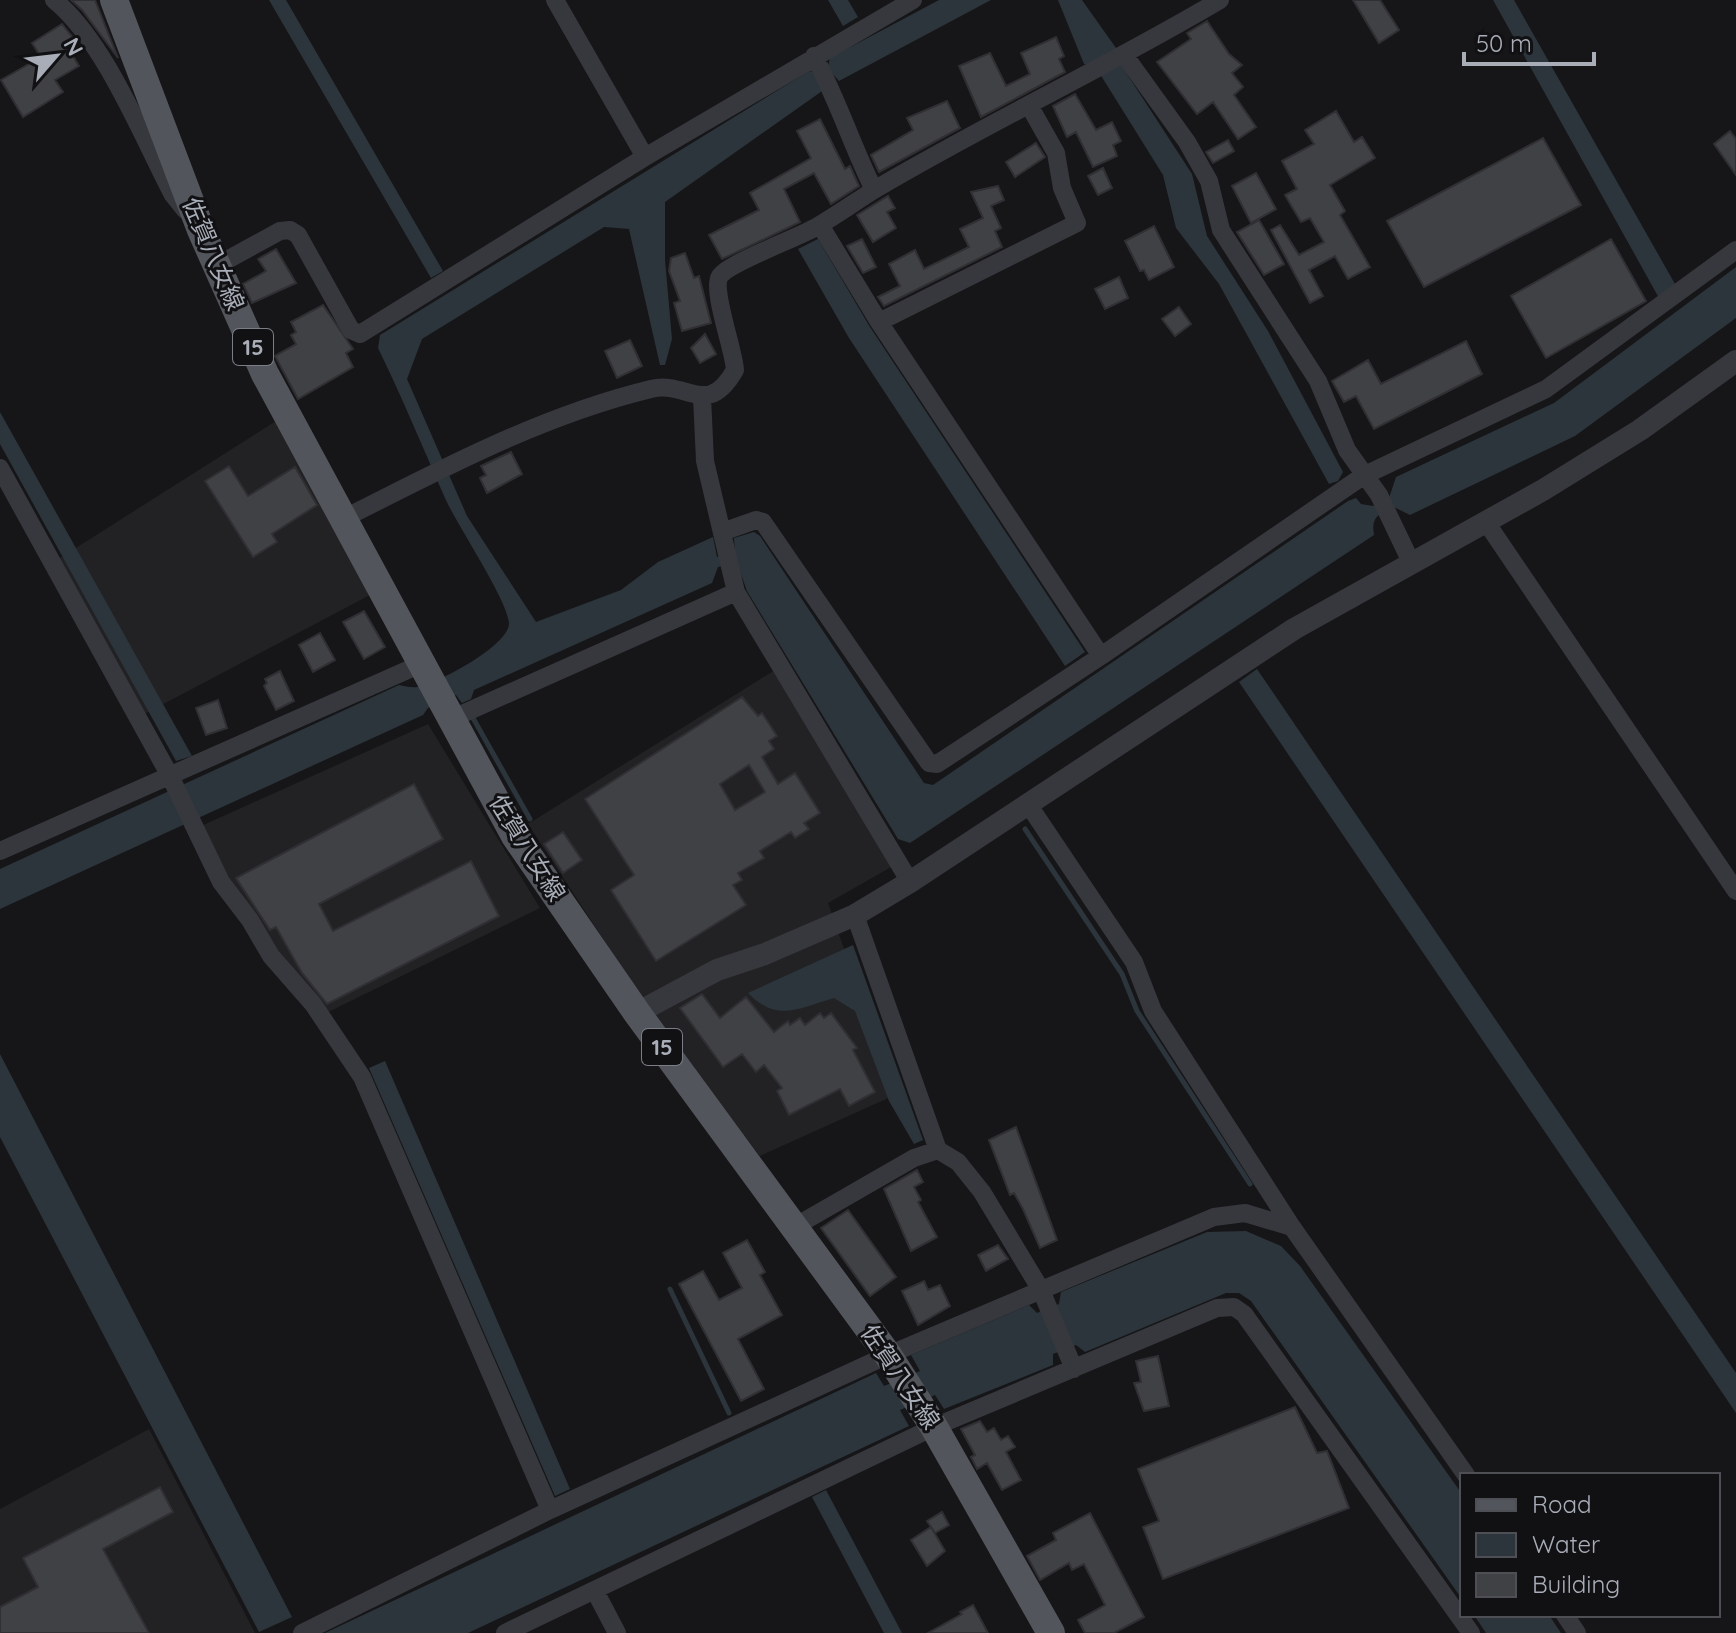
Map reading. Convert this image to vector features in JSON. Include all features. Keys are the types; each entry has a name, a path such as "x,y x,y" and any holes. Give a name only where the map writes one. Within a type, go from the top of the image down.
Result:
{"main road":[{"name":"佐賀八女線","path":"114,0 201,230 265,374 515,836 637,1013 894,1364 1051,1633"}],"street":[{"path":"54,0 81,27 173,195 201,230"},
{"path":"555,0 645,157"},
{"path":"216,266 280,231 290,230 298,235 351,330 360,334 645,157 820,67 913,0"},
{"path":"343,519 440,470 592,407 654,387 702,397 727,385 735,370 734,349 717,290 719,277 728,269 820,225 874,190 1123,57 1220,0"},
{"path":"1123,57 1187,142 1209,181 1221,230 1297,346 1363,476 1379,495 1411,562"},
{"path":"820,67 874,190"},
{"path":"879,322 1077,223 1062,188 1056,153 1030,107"},
{"path":"820,225 879,322 1101,656"},
{"path":"722,532 756,520 763,522 929,763 937,764 1363,476 1546,389 1736,250"},
{"path":"637,1013 717,970 765,954 855,915 1294,629 1486,522 1640,430 1736,361"},
{"path":"702,397 705,461 736,592 910,882"},
{"path":"0,468 170,776 221,882 250,920 271,956 313,1004 362,1077 550,1510"},
{"path":"1486,522 1736,891"},
{"path":"448,713 736,592"},
{"path":"0,851 170,776 424,671"},
{"path":"1028,804 1134,962 1153,1011 1292,1227 1465,1473"},
{"path":"855,915 938,1150 958,1162 982,1192 1041,1290 1074,1369"},
{"path":"794,1227 914,1158 938,1150"},
{"path":"302,1633 550,1510 894,1364 1041,1290 1214,1217 1245,1213 1292,1227"},
{"path":"505,1633 595,1591 927,1417 1074,1369 1217,1308 1234,1307 1244,1314 1471,1633"},
{"path":"595,1591 617,1633"}],"shaded area":[{"path":"276,421 370,595 133,720 49,565"},
{"path":"775,670 893,866 828,903 895,1095 760,1156 660,1026 528,824"},
{"path":"428,724 540,908 314,1019 190,831"},
{"path":"149,1429 255,1633 0,1633 0,1509"}],"water":[{"path":"269,0 286,0 443,271 431,278"},
{"path":"828,0 848,0 858,17 843,26"},
{"path":"939,0 991,0 839,81 831,72 825,89 665,202 665,260 672,339 665,365 660,365 629,229 604,227 422,339 407,379 467,516 536,622 621,590 658,562 713,537 717,557 735,554 734,538 754,532 760,536 924,783 933,785 1348,501 1356,498 1361,504 1373,506 1389,498 1396,477 1554,403 1736,267 1736,318 1575,436 1410,515 1394,507 1380,514 1375,520 1374,535 910,843 898,839 747,591 737,563 718,567 712,583 474,690 471,699 462,703 456,695 428,708 423,715 0,909 0,869 399,685 417,687 440,679 498,642 509,623 506,612 445,498 378,348 380,335 809,71 818,73 828,66 830,58"},
{"path":"1058,0 1082,0 1116,48 1114,54 1192,174 1207,236 1268,331 1343,472 1338,481 1329,484 1219,284 1176,228 1163,175 1095,66 1084,64"},
{"path":"1493,0 1514,0 1675,284 1659,298"},
{"path":"818,239 870,327 1085,652 1065,666 849,338 798,249"},
{"path":"0,412 192,756 176,761 0,444"},
{"path":"1257,669 1736,1373 1736,1413 1239,682"},
{"path":"853,945 923,1140 914,1144 889,1101 855,1011 834,998 799,1009 779,1010 769,1008 748,993"},
{"path":"0,1054 292,1617 259,1632 0,1137"},
{"path":"385,1061 570,1489 555,1496 369,1068"},
{"path":"1246,1231 1281,1246 1300,1266 1460,1491 1460,1596 1251,1301 1239,1293 1226,1293 1085,1352 1076,1345 1053,1354 1053,1365 944,1409 935,1395 900,1410 909,1426 468,1633 325,1633 876,1373 884,1386 920,1371 911,1355 1029,1305 1037,1313 1059,1304 1061,1292 1207,1232"},
{"path":"826,1490 902,1633 884,1633 812,1497"},
{"path":"1475,1617 1550,1617 1561,1633 1486,1633"}],"building":[{"path":"71,0 95,0 118,58 82,10"},
{"path":"1353,0 1380,0 1399,30 1379,43"},
{"path":"1207,21 1229,54 1242,65 1232,73 1243,87 1234,95 1256,127 1238,139 1213,102 1197,114 1157,62 1191,39 1187,33"},
{"path":"62,24 78,44 69,50 79,66 55,80 63,92 23,117 1,80 41,57 32,43"},
{"path":"1056,37 1064,56 1059,59 1065,72 981,117 959,66 990,53 1006,86 1030,74 1021,53"},
{"path":"1075,94 1096,130 1112,122 1121,141 1113,145 1117,156 1093,167 1076,132 1067,137 1053,106"},
{"path":"947,101 960,128 879,172 871,155 913,130 907,118"},
{"path":"1336,111 1354,142 1362,137 1375,158 1330,185 1345,211 1340,215 1370,267 1348,279 1335,256 1309,270 1323,296 1310,303 1271,230 1280,225 1299,255 1324,242 1310,218 1301,222 1285,195 1297,189 1282,161 1314,144 1305,130"},
{"path":"820,119 845,169 850,166 859,186 831,204 814,173 784,189 800,222 722,259 709,235 759,210 750,193 811,158 797,131"},
{"path":"1730,131 1736,139 1736,175 1714,144"},
{"path":"1543,138 1581,205 1424,287 1387,221"},
{"path":"1228,140 1234,151 1213,163 1206,152"},
{"path":"1036,143 1045,157 1015,177 1006,162"},
{"path":"1103,168 1112,188 1098,195 1088,176"},
{"path":"1256,173 1276,209 1251,223 1232,186"},
{"path":"998,186 1004,200 991,206 1001,228 995,231 1002,247 884,306 878,297 900,286 889,264 915,250 924,269 969,247 960,229 983,218 971,192"},
{"path":"888,196 895,208 887,212 896,228 873,242 857,215"},
{"path":"1259,220 1284,264 1264,275 1237,232"},
{"path":"1154,226 1174,267 1149,280 1144,270 1140,271 1125,241"},
{"path":"862,239 876,267 863,273 847,246"},
{"path":"1611,239 1646,301 1546,358 1511,296"},
{"path":"276,249 296,283 252,303 243,284 266,271 258,259"},
{"path":"685,253 694,278 699,276 711,323 682,331 674,303 680,301 669,271 671,258"},
{"path":"1119,277 1128,298 1105,309 1095,289"},
{"path":"323,305 353,349 346,353 353,367 298,399 275,356 296,344 291,335 296,332 291,322"},
{"path":"1179,307 1191,324 1175,336 1162,319"},
{"path":"705,334 716,354 700,363 691,348"},
{"path":"630,340 642,366 617,378 605,351"},
{"path":"1466,341 1482,374 1374,429 1356,396 1344,402 1332,381 1368,360 1381,384"},
{"path":"511,452 522,474 487,493 480,478 486,475 481,466"},
{"path":"229,466 248,496 295,467 317,505 272,534 277,542 253,557 205,481"},
{"path":"364,611 385,647 364,659 343,622"},
{"path":"320,633 335,660 313,672 299,645"},
{"path":"280,671 294,701 276,710 264,686 267,683 265,679"},
{"path":"742,697 758,716 762,713 777,736 769,741 774,749 762,757 778,784 795,773 820,813 804,823 809,829 795,838 791,832 760,851 764,858 738,873 742,880 733,885 746,905 656,961 611,890 634,875 585,799","holes":["749,765 765,792 735,810 720,784"]},
{"path":"218,700 227,728 206,735 196,708"},
{"path":"414,784 443,839 319,904 333,931 471,861 499,916 327,1004 302,973 276,927 270,930 236,878"},
{"path":"563,832 582,860 563,873 544,844"},
{"path":"702,994 720,1018 746,997 774,1032 788,1021 790,1025 800,1018 805,1025 820,1013 824,1018 831,1013 857,1048 853,1050 875,1092 849,1106 840,1089 789,1115 777,1091 782,1088 764,1065 756,1072 742,1054 723,1067 680,1008"},
{"path":"1016,1127 1057,1240 1040,1248 1014,1193 1010,1195 989,1140"},
{"path":"917,1170 923,1182 914,1187 921,1200 918,1202 937,1237 911,1251 884,1189"},
{"path":"848,1210 896,1277 870,1296 821,1228"},
{"path":"747,1240 765,1272 760,1275 782,1315 738,1339 764,1389 741,1401 679,1284 703,1271 719,1300 742,1288 723,1253"},
{"path":"998,1245 1008,1259 986,1271 978,1255"},
{"path":"924,1281 928,1290 940,1285 950,1306 918,1325 902,1291"},
{"path":"1158,1356 1169,1406 1144,1411 1134,1383 1141,1382 1136,1361"},
{"path":"1295,1407 1317,1453 1327,1451 1349,1508 1163,1579 1143,1527 1159,1521 1138,1469"},
{"path":"980,1421 987,1432 994,1428 1001,1440 1008,1436 1015,1447 1006,1452 1021,1480 1002,1490 987,1463 977,1469 971,1457 975,1455 961,1429"},
{"path":"160,1487 173,1512 103,1549 149,1633 0,1633 0,1607 38,1587 23,1558"},
{"path":"942,1512 949,1525 935,1533 927,1521"},
{"path":"1090,1513 1144,1617 1114,1633 1085,1633 1078,1620 1105,1605 1084,1564 1072,1570 1069,1563 1040,1580 1027,1556 1056,1540 1053,1533"},
{"path":"931,1527 945,1551 927,1566 911,1540"},
{"path":"973,1605 988,1633 928,1633 962,1614 960,1612"}],"waterway":[{"path":"473,718 530,819"},
{"path":"1025,829 1122,974 1137,1011 1250,1184"},
{"path":"670,1289 729,1413"}]}
